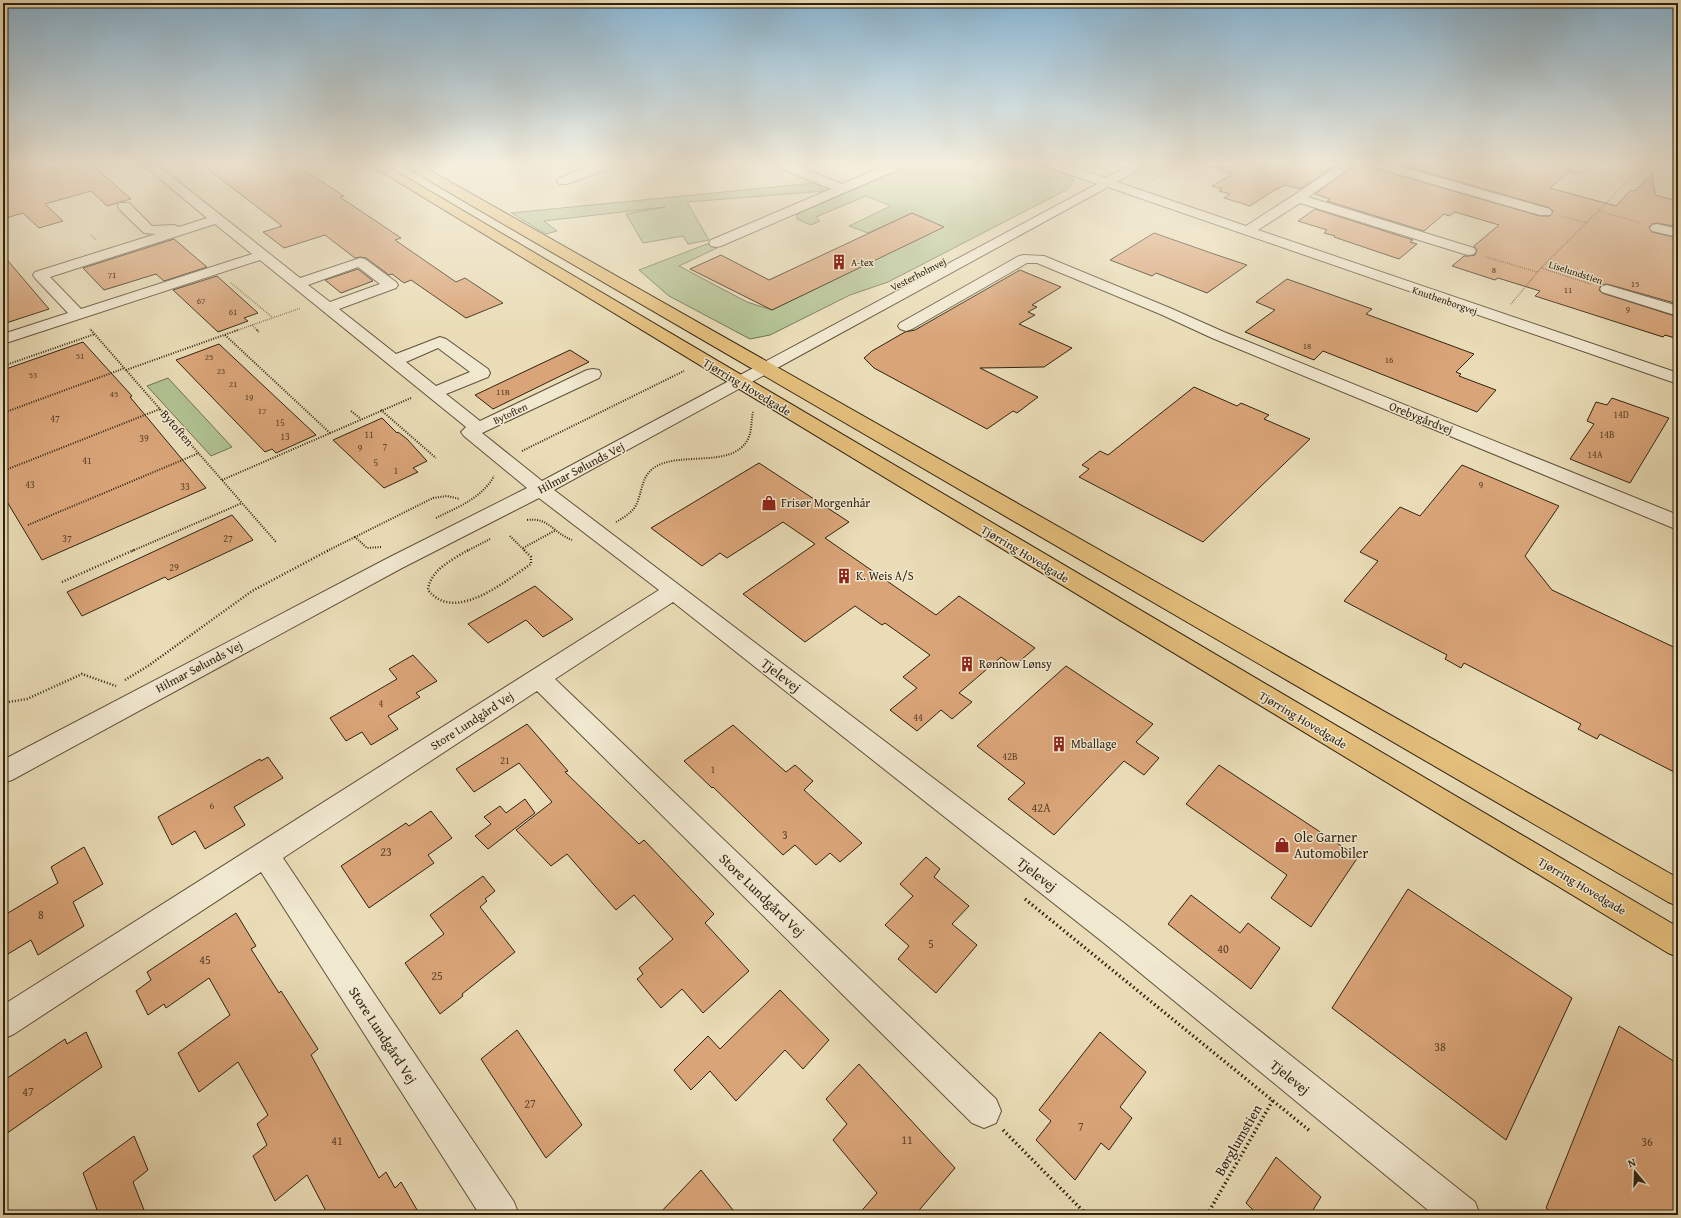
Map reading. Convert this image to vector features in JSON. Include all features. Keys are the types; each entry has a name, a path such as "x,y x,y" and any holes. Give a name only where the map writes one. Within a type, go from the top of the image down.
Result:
{"main road":[{"name":"Tjørring Hovedgade","path":"468,220 1678,944"},
{"name":"Tjørring Hovedgade","path":"507,220 1678,893"}],"street":[{"path":"138,220 149,230"},
{"path":"78,314 40,274 217,220"},
{"name":"Bytoften","path":"217,220 478,428 593,374"},
{"path":"716,243 770,220"},
{"name":"Vesterholmvej","path":"758,364 994,234 1023,220"},
{"name":"Knuthenborgvej","path":"1215,220 1498,319 1678,379"},
{"path":"1248,231 1265,220"},
{"path":"1368,220 1468,251"},
{"path":"1657,228 1678,234"},
{"path":"52,258 149,230 187,229"},
{"path":"3,339 262,255"},
{"name":"Orebygårdvej","path":"906,326 1024,259 1039,258 1225,338 1678,523"},
{"path":"297,284 360,262 391,284 323,304"},
{"path":"1607,289 1678,311"},
{"path":"394,361 440,342 482,372 432,392"},
{"name":"Hilmar Sølunds Vej","path":"3,772 389,554 535,485 724,373 758,364"},
{"name":"Tjelevej","path":"478,428 470,432 499,462 535,485 674,591 1114,933 1288,1076 1462,1215"},
{"name":"Store Lundgård Vej","path":"3,1023 674,591"},
{"name":"Store Lundgård Vej","path":"539,678 984,1111"},
{"name":"Store Lundgård Vej","path":"265,855 501,1215"}],"path":[{"path":"1576,220 1588,223"},
{"name":"Liselundstien","path":"1498,319 1537,272 1591,220"},
{"path":"1629,220 1657,228"},
{"name":"Liselundstien","path":"1468,251 1537,272"},
{"name":"Liselundstien","path":"1541,268 1607,289"},
{"path":"232,283 272,318"},
{"path":"3,413 272,318 323,304"},
{"name":"Bytoften","path":"78,314 276,542"},
{"path":"252,325 259,332"},
{"path":"3,366 95,334"},
{"path":"225,335 330,433"},
{"path":"433,520 482,493 491,482 499,462 689,368 724,373"},
{"path":"222,480 381,410 432,392"},
{"path":"3,471 160,409"},
{"path":"381,410 436,458"},
{"path":"351,411 361,419"},
{"path":"28,525 199,453"},
{"path":"109,690 148,666 252,591 433,498 442,495 452,495 460,499"},
{"path":"62,582 242,503"},
{"path":"524,548 556,530"},
{"path":"355,537 367,548 389,554"},
{"path":"3,703 27,699 82,674 116,686"},
{"path":"1019,894 1316,1136"},
{"name":"Børglumstien","path":"1208,1215 1272,1101 1288,1076"},
{"path":"984,1111 1087,1215"}],"green space":[{"path":"522,220 554,220 544,221 557,231 546,234"},
{"path":"629,220 697,220 709,240 688,244 683,236 643,243"},
{"path":"799,220 820,221 811,225"},
{"path":"862,220 897,220 868,233 849,226"},
{"path":"927,220 1008,220 888,282 850,295 770,335 750,339 669,296 639,270 707,244 717,248 679,266 747,302 772,310 943,227"},
{"path":"168,378 232,447 211,456 147,386"}],"building":[{"path":"30,220 63,221 39,228"},
{"path":"274,220 374,220 401,238 395,240 456,282 465,278 503,303 466,318 411,280 404,283 392,274 389,275 366,258 355,258 325,235 284,248 263,232 282,226"},
{"name":"A-tex","path":"897,220 928,220 944,227 772,310 690,269 721,255 769,280"},
{"path":"1349,220 1413,240 1410,242 1417,244 1399,259 1334,237 1335,236 1324,233 1327,230 1298,221"},
{"path":"1388,220 1437,220 1424,231"},
{"path":"1482,220 1678,220 1678,227 1657,223 1652,224 1649,227 1652,232 1678,238 1678,304 1607,284 1601,285 1599,290 1602,293 1678,317 1678,339 1665,335 1663,337 1535,296 1540,291 1498,278 1495,280 1452,266 1464,256 1475,255 1477,250 1474,246 1499,225"},
{"path":"1154,233 1247,265 1207,293 1156,273 1152,276 1110,260"},
{"path":"174,239 207,267 164,281 156,274 104,290 83,268"},
{"path":"3,255 49,309 3,324"},
{"path":"358,269 373,281 341,293 325,280"},
{"path":"1020,270 1061,287 1032,305 1037,307 1028,312 1035,315 1019,324 1072,348 1044,367 980,368 1038,397 1017,413 1013,411 987,429 874,368 864,358 872,351 905,332 915,330"},
{"path":"217,276 258,313 244,318 248,321 218,332 173,290"},
{"path":"1287,279 1372,309 1366,314 1474,354 1456,372 1461,374 1459,376 1496,390 1477,412 1323,351 1314,360 1245,332 1275,310 1256,302"},
{"path":"83,342 132,396 130,397 206,488 42,560 3,495 3,370"},
{"path":"219,344 316,435 276,453 272,449 265,452 176,360"},
{"path":"570,350 589,362 493,409 475,395"},
{"path":"1194,387 1237,406 1241,403 1269,415 1264,419 1310,439 1203,542 1079,477 1089,469 1082,465 1100,451 1108,455"},
{"path":"1612,398 1669,418 1630,483 1570,459 1594,424 1587,421 1596,402 1607,405"},
{"path":"382,418 397,433 398,432 407,439 427,461 413,468 418,472 384,488 333,440"},
{"path":"759,463 849,522 825,538 936,615 959,596 1035,648 1014,666 1001,657 959,693 972,702 952,719 941,710 917,731 890,710 917,688 903,677 930,655 885,623 882,625 855,606 805,642 743,594 815,544 783,522 727,558 720,553 702,566 651,528"},
{"path":"1462,465 1559,506 1525,556 1552,590 1678,649 1678,774 1600,734 1597,739 1578,729 1581,724 1464,663 1461,668 1445,659 1447,655 1344,601 1378,561 1360,552 1400,507 1420,516"},
{"path":"232,515 253,540 168,580 165,577 82,616 67,592"},
{"path":"535,586 573,619 543,637 526,620 488,643 468,624"},
{"path":"413,655 437,681 416,693 420,697 388,716 398,729 371,745 362,732 346,741 330,718 397,679 389,669"},
{"name":"Mballage","path":"1066,666 1153,724 1136,742 1159,758 1144,775 1124,761 1054,835 1008,799 1025,783 977,746"},
{"path":"527,724 568,771 565,772 639,844 644,840 714,914 705,923 749,971 703,1013 682,989 661,1008 637,979 643,974 639,968 673,939 634,895 616,910 567,854 551,866 516,830 552,802 519,763 474,792 456,769"},
{"path":"733,725 786,772 795,765 813,781 804,790 862,843 840,862 830,853 816,865 795,845 783,855 684,761"},
{"path":"268,757 283,778 234,807 245,825 205,849 195,831 172,845 158,817 260,759 261,761"},
{"path":"1219,765 1358,857 1311,927 1271,898 1287,875 1186,804"},
{"path":"525,799 535,813 488,849 475,836 491,824 484,817 500,806 506,813"},
{"path":"431,811 452,838 428,855 434,863 369,908 341,866 406,823 409,826"},
{"path":"84,847 103,884 73,902 84,926 38,955 31,940 3,957 3,916 58,883 51,867"},
{"path":"926,857 940,869 934,877 969,906 952,924 977,945 936,993 898,959 909,946 885,925 913,896 900,884"},
{"path":"483,876 495,891 485,899 487,901 480,907 515,952 462,994 463,996 440,1014 405,963 444,934 430,915"},
{"path":"1408,889 1572,998 1506,1140 1332,1008"},
{"path":"1191,895 1240,933 1248,923 1280,948 1251,989 1168,924"},
{"path":"236,913 256,946 251,949 279,993 281,991 318,1049 311,1055 379,1178 386,1172 395,1188 401,1182 420,1215 328,1215 307,1175 275,1201 253,1156 267,1145 257,1124 268,1115 238,1062 199,1092 178,1053 230,1015 209,978 166,1008 164,1004 148,1015 136,991 151,980 147,972"},
{"path":"780,990 829,1040 803,1069 785,1050 736,1101 710,1071 691,1090 674,1070 708,1036 720,1049"},
{"path":"1619,1026 1678,1064 1678,1215 1555,1215 1546,1208"},
{"path":"517,1030 582,1125 546,1158 481,1059"},
{"path":"86,1032 102,1067 3,1136 3,1081 65,1039 67,1044"},
{"path":"1100,1032 1146,1072 1120,1107 1132,1118 1109,1150 1101,1143 1075,1180 1036,1140 1051,1121 1039,1110"},
{"path":"859,1064 955,1168 915,1215 858,1215 877,1193 833,1140 847,1124 826,1099"},
{"path":"134,1136 148,1170 133,1182 146,1215 99,1215 83,1173"},
{"path":"1276,1157 1321,1197 1310,1215 1258,1215 1246,1203"},
{"path":"701,1170 737,1215 658,1215"}],"place":[{"name":"A-tex","path":"839,262"},
{"name":"Frisør Morgenhår","path":"769,503"},
{"name":"K. Weis A/S","path":"844,576"},
{"name":"Rønnow Lønsy","path":"967,664"},
{"name":"Mballage","path":"1059,744"},
{"name":"Ole Garner Automobiler","path":"1282,845"}]}
